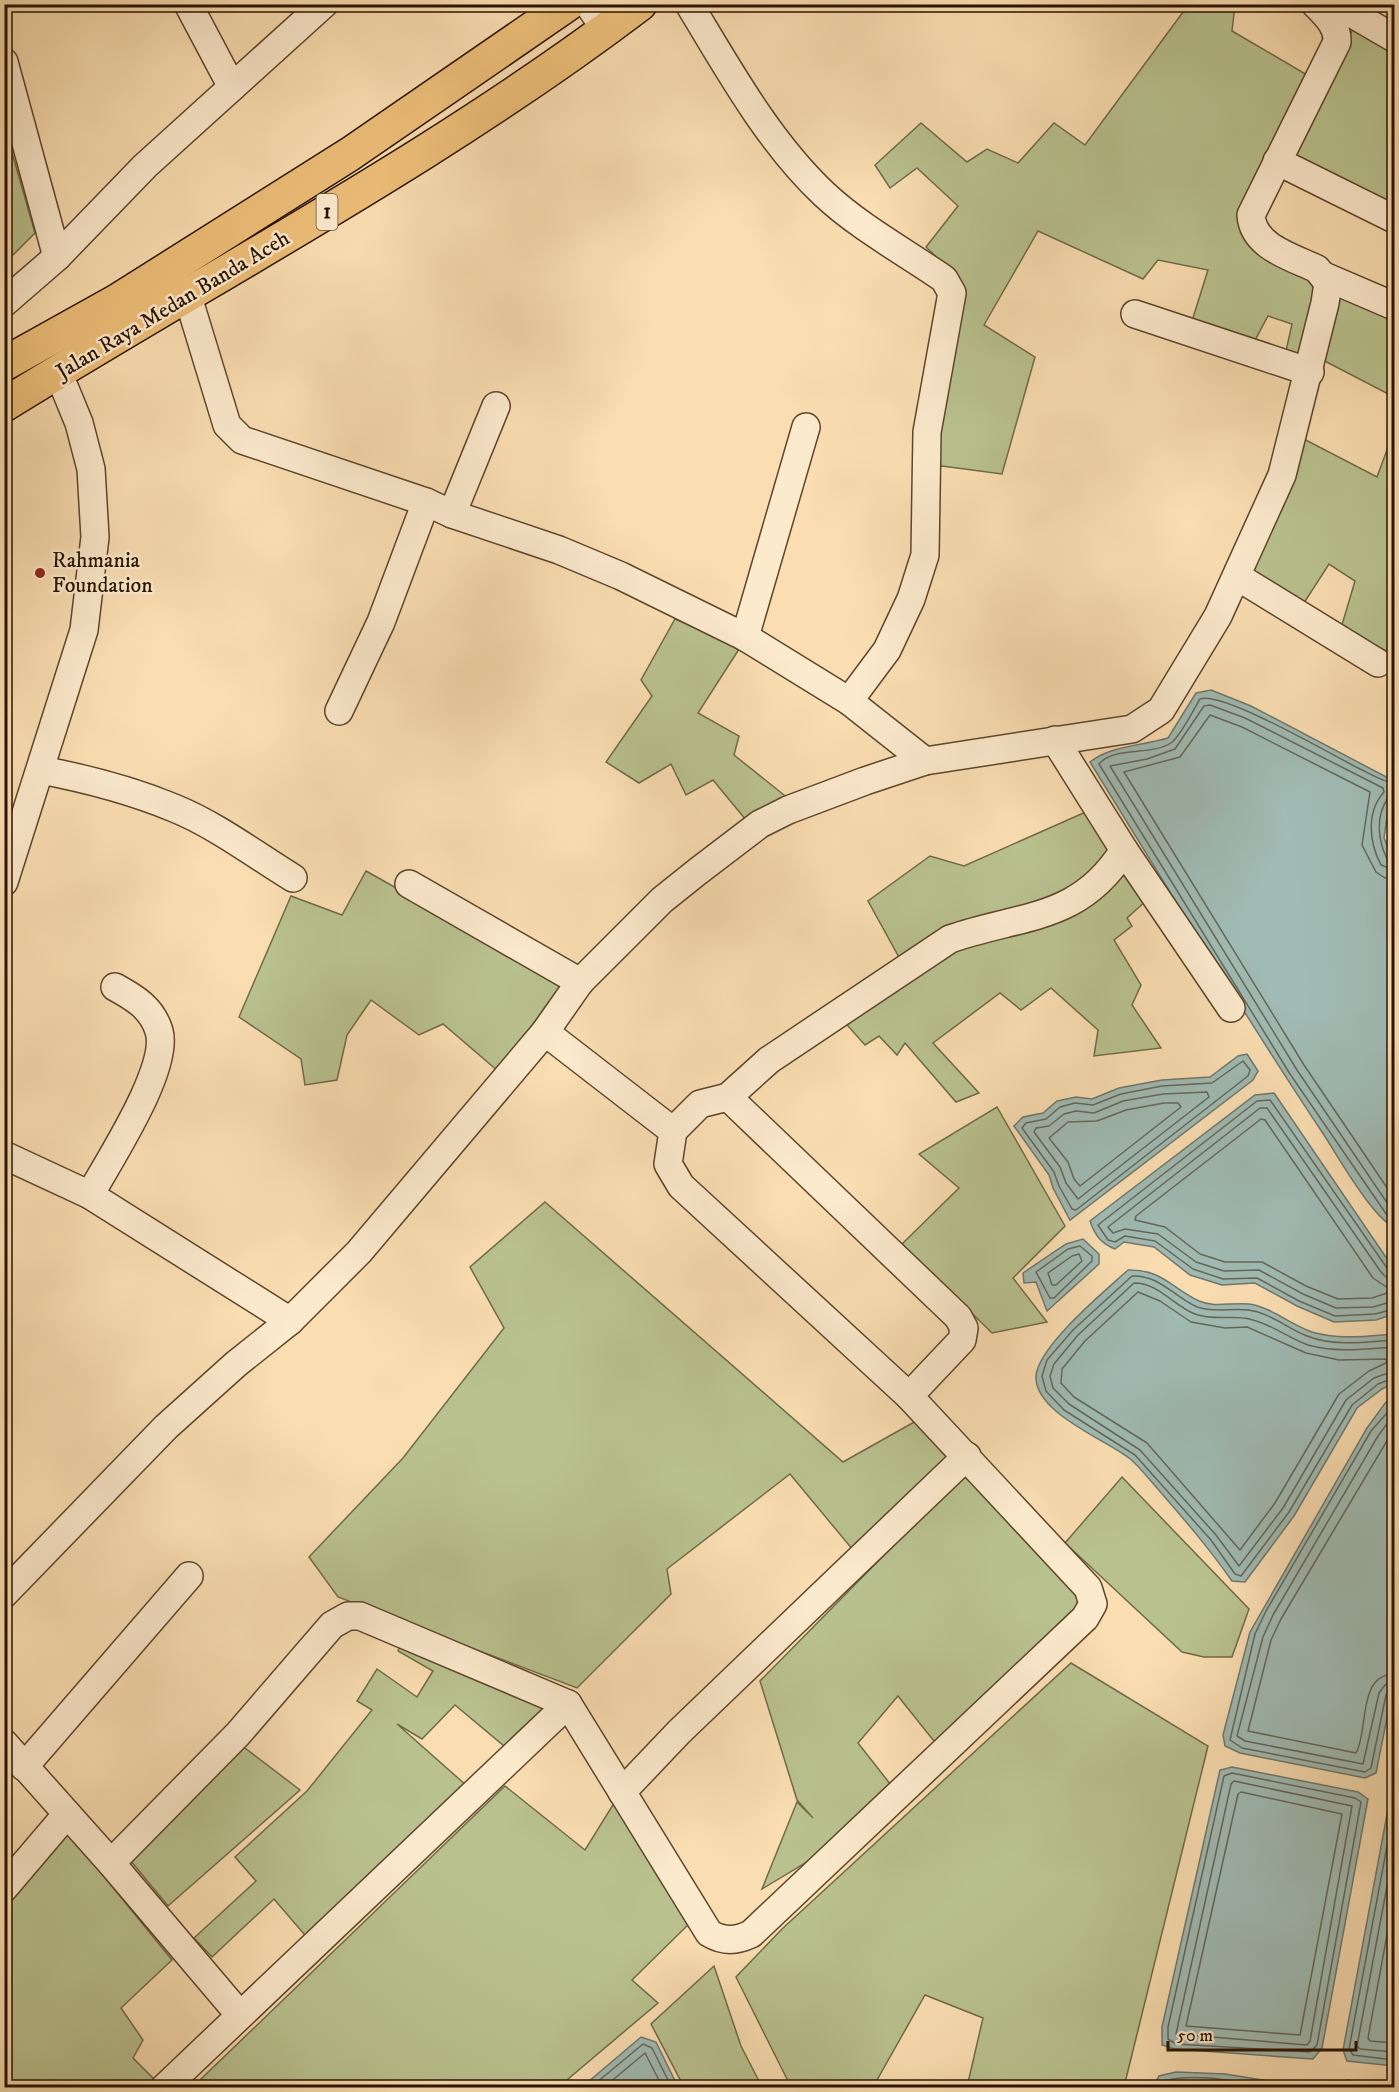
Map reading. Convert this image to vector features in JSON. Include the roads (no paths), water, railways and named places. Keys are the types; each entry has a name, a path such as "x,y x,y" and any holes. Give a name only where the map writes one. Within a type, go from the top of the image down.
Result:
{"highway":[{"name":"Jalan Raya Medan Banda Aceh","path":"4,364 117,301 350,154 568,4"},
{"name":"Jalan Raya Medan Banda Aceh","path":"4,405 188,297 473,121 597,17 640,4"}],"street":[{"path":"188,4 232,87"},
{"path":"4,303 57,257 145,166 324,4"},
{"path":"689,4 749,103 807,178 827,197 944,279 952,293 927,432 925,555 911,599 887,650 849,701"},
{"path":"1315,4 1328,18 1348,17 1395,38"},
{"path":"4,1594 166,1427 236,1364 290,1321 359,1252 545,1032 580,982 662,900 760,824 788,810 925,761 1132,729 1161,710 1194,659 1238,577 1282,475 1310,372 1328,283 1317,269 1261,241 1253,229 1251,215 1253,207 1333,52 1348,17"},
{"path":"4,62 57,257"},
{"path":"1277,161 1395,219"},
{"path":"1324,276 1395,306"},
{"path":"188,297 227,425 235,435 249,442 559,550 621,576 745,637 849,701 925,761"},
{"path":"1135,314 1310,372"},
{"path":"4,882 84,630 95,537 91,469 79,423 58,372"},
{"path":"452,514 496,406"},
{"path":"745,637 806,427"},
{"path":"339,711 381,622 426,502"},
{"path":"1238,577 1378,663"},
{"path":"1055,740 1124,850 1231,1008"},
{"path":"41,770 66,774 174,808 208,825 293,878"},
{"path":"111,1863 238,1734 332,1625 348,1616 360,1616 568,1704 709,1933 717,1938 738,1939 751,1934 1085,1618 1093,1604 1088,1588 967,1456 909,1396 681,1186 668,1164 673,1131 700,1104 728,1097 769,1059 921,956 950,939 975,930 1023,920 1073,903 1110,872 1124,850"},
{"path":"409,884 580,982"},
{"path":"90,1195 152,1080 160,1055 160,1033 152,1016 141,1001 115,987"},
{"path":"545,1032 673,1131"},
{"path":"728,1097 958,1317 964,1329 962,1340 909,1396"},
{"path":"4,1155 90,1195 290,1321"},
{"path":"622,1792 679,1732 967,1456"},
{"path":"24,1767 189,1576"},
{"path":"164,2088 239,2014 568,1704"},
{"path":"4,1743 111,1863 239,2014"},
{"path":"4,1888 67,1814"}],"water":[{"path":"1211,690 1251,706 1394,781 1394,799 1388,810 1384,838 1394,862 1394,1227 1377,1213 1348,1173 1236,998 1090,762 1117,749 1168,738 1196,693"},
{"path":"1247,1054 1258,1071 1253,1080 1070,1220 1053,1188 1049,1175 1014,1126 1023,1117 1043,1113 1057,1101 1076,1097 1092,1099 1119,1088 1162,1080 1210,1077 1238,1056"},
{"path":"1274,1093 1394,1269 1394,1314 1376,1320 1334,1322 1297,1306 1255,1283 1222,1285 1190,1275 1154,1247 1124,1242 1115,1249 1106,1245 1094,1231 1090,1221 1255,1095"},
{"path":"1083,1239 1099,1254 1099,1264 1047,1311 1036,1282 1024,1283 1023,1273 1066,1244"},
{"path":"1128,1270 1158,1276 1205,1303 1257,1306 1312,1332 1353,1337 1394,1334 1394,1383 1357,1408 1294,1516 1245,1582 1232,1581 1196,1533 1133,1461 1058,1413 1038,1389 1036,1376 1048,1350 1074,1319"},
{"path":"1394,1399 1394,1683 1376,1773 1365,1778 1240,1753 1225,1746 1223,1735 1250,1632 1367,1428 1386,1402"},
{"path":"1232,1767 1358,1792 1368,1799 1322,2048 1313,2059 1175,2049 1162,2045 1162,2027 1220,1770"},
{"path":"1394,1777 1394,2066 1347,2061 1343,2050"},
{"path":"641,2037 656,2042 678,2087 590,2087 588,2082"},
{"path":"1176,2072 1225,2074 1307,2087 1153,2087 1159,2076"},
{"path":"1347,2080 1378,2087 1337,2087 1338,2084"}],"place":[{"name":"Rahmania Foundation","path":"40,573"}]}
